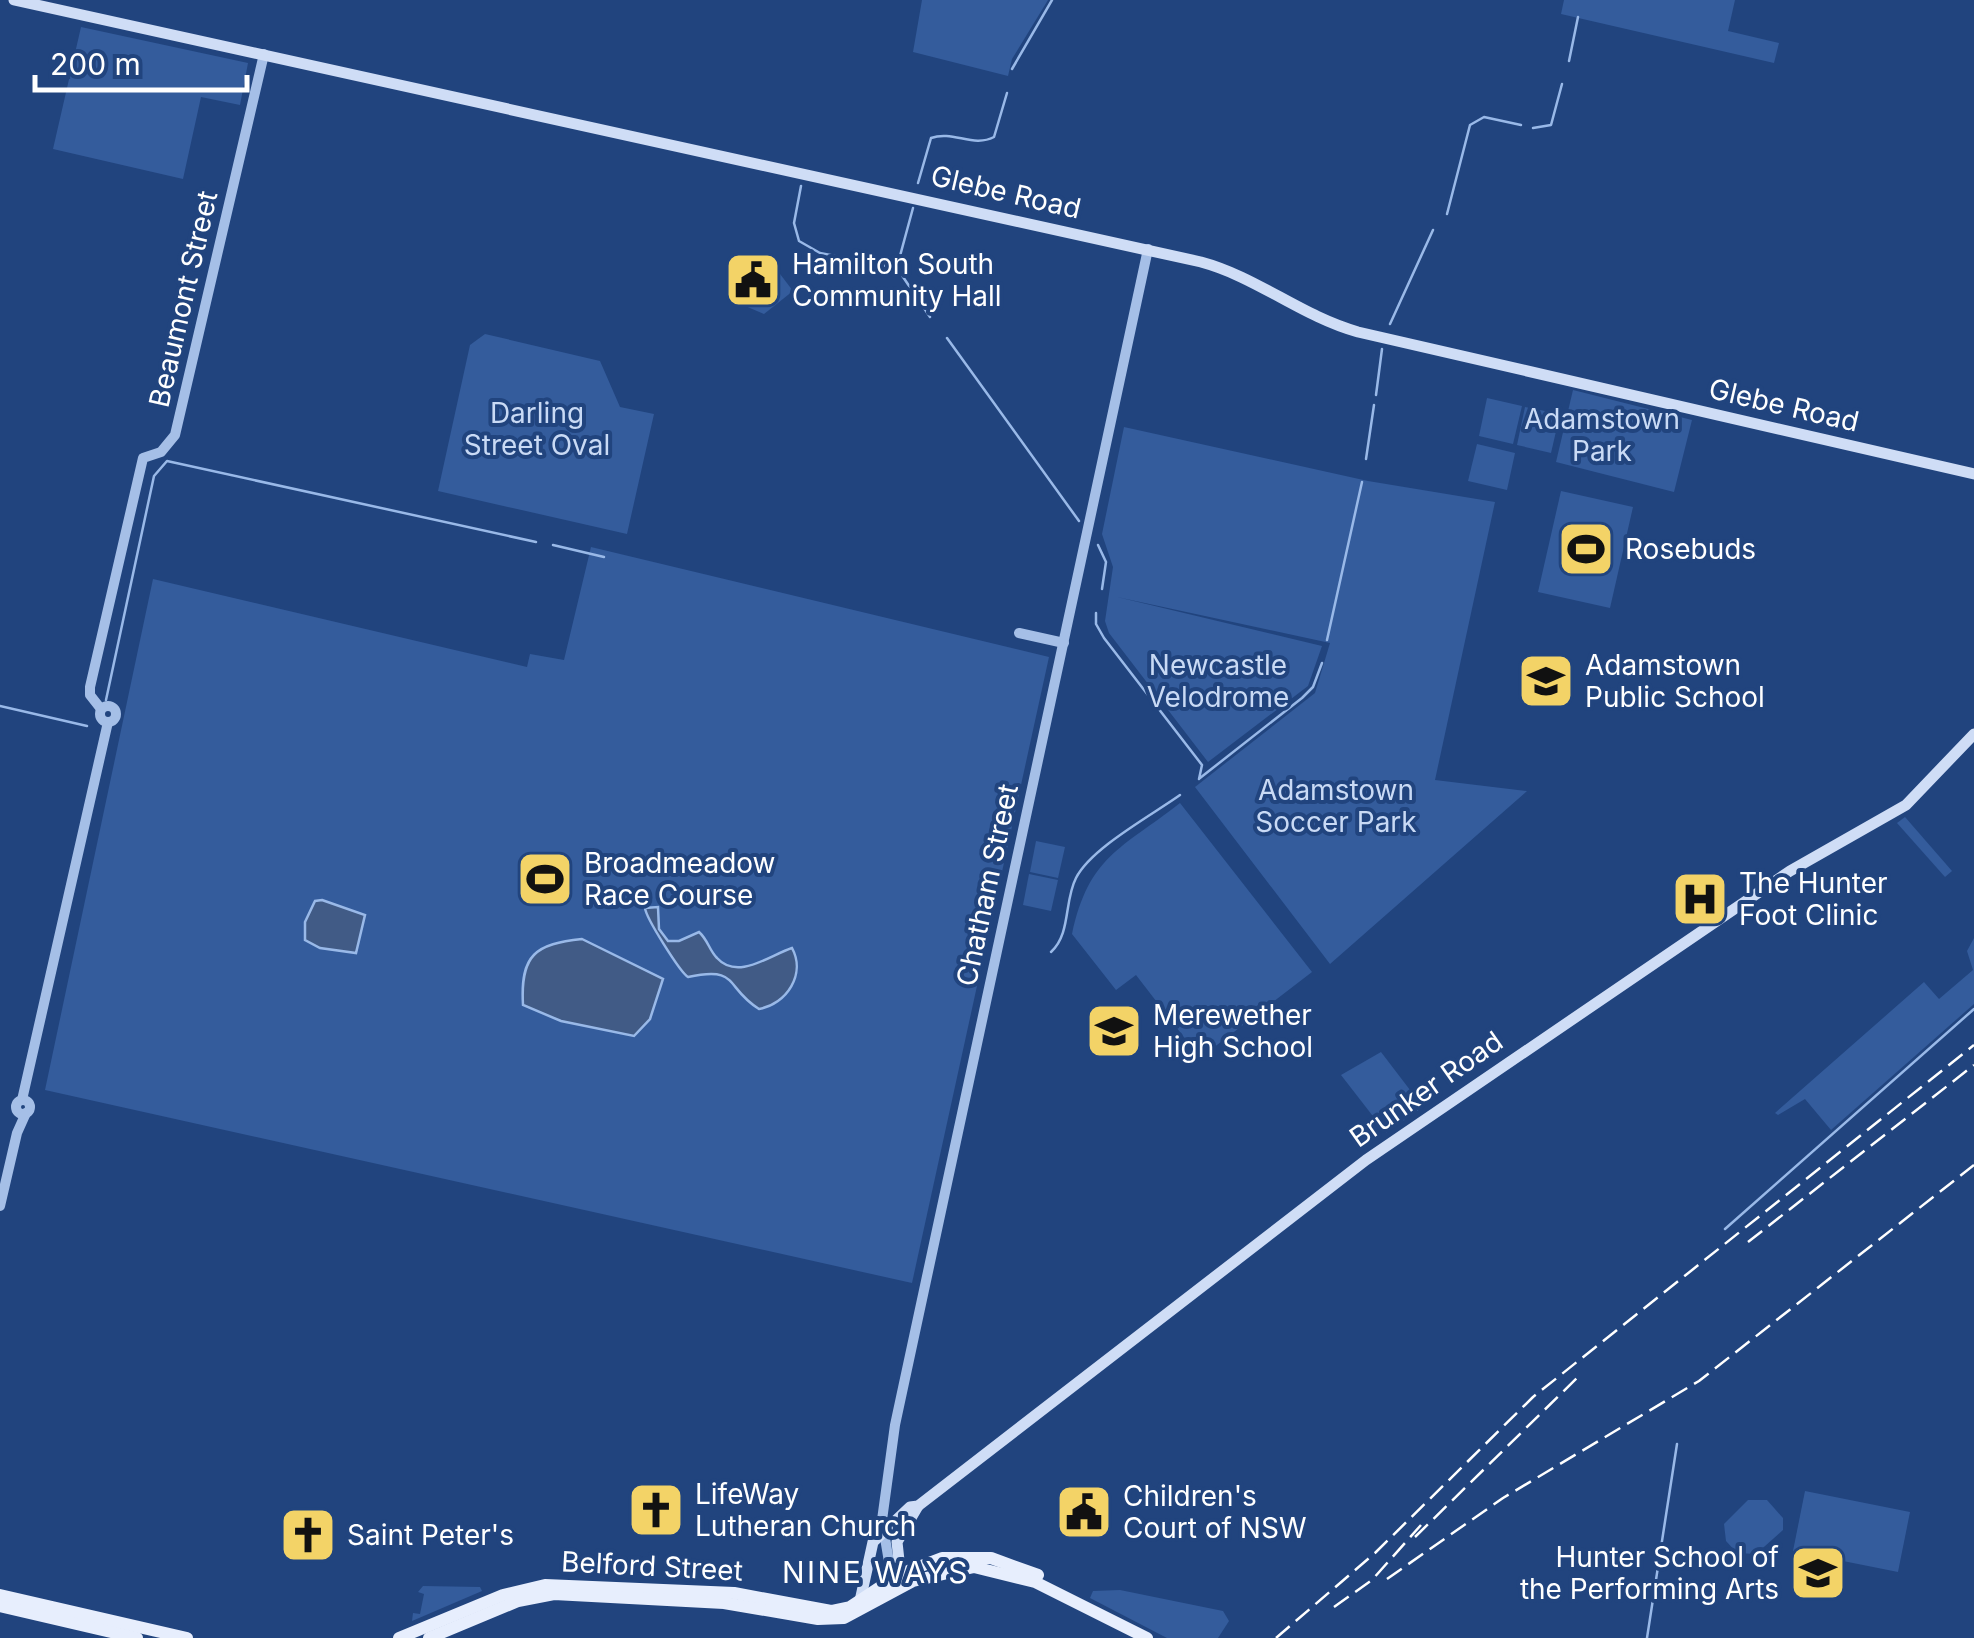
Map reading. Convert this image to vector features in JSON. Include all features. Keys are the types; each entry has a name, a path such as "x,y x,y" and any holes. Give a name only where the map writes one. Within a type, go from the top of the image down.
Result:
{"main road":[{"name":"Glebe Road","path":"14,0 1148,250 1229,270 1312,316 1358,332 1974,474"},
{"name":"Brunker Road","path":"884,1530 1366,1160 1790,871 1906,805 1974,734"},
{"name":"Brunker Road","path":"898,1580 896,1546 918,1506"},
{"name":"Chatham Street","path":"860,1602 872,1546 884,1530"},
{"path":"898,1580 984,1568 1023,1578 1147,1638"},
{"name":"Belford Street","path":"398,1638 503,1594 545,1585 734,1594 831,1610 860,1602 898,1580"},
{"name":"Belford Street","path":"428,1638 518,1600 544,1594 724,1603 832,1620 856,1614 898,1580"},
{"path":"0,1594 187,1638"},
{"path":"0,1606 137,1638"}],"street":[{"name":"Beaumont Street","path":"0,1206 108,722 114,718 115,710 108,706 102,709 90,695 90,688 143,458 165,450 175,435 264,54"},
{"name":"Chatham Street","path":"898,1580 884,1530 884,1484 895,1425 1148,250"},
{"path":"1018,633 1064,643"}],"green space":[{"path":"922,0 1048,0 1012,59 1008,76 913,52"},
{"path":"1564,0 1735,0 1728,31 1779,43 1774,63 1561,14"},
{"path":"81,27 248,63 240,105 201,97 183,179 53,149"},
{"path":"740,262 777,270 793,291 764,314 731,300"},
{"name":"Darling Street Oval","path":"485,334 600,361 620,407 654,414 627,534 438,491 470,345"},
{"name":"Adamstown Park","path":"1573,390 1692,420 1674,492 1556,462"},
{"path":"1487,398 1522,406 1513,444 1479,436"},
{"path":"1525,407 1560,414 1551,453 1517,445"},
{"name":"Adamstown Soccer Park","path":"1124,427 1368,481 1495,502 1435,780 1527,791 1330,964 1195,787 1315,693 1330,643 1117,597 1322,646 1308,686 1208,762 1109,633 1105,621 1113,567 1102,534"},
{"path":"1477,444 1515,453 1507,490 1468,481"},
{"name":"Rosebuds","path":"1561,491 1633,507 1610,608 1538,592"},
{"name":"Broadmeadow Race Course","path":"591,547 1049,657 912,1283 45,1090 153,579 527,667 530,654 564,660"},
{"path":"1180,803 1312,972 1200,1058 1136,975 1116,990 1072,934 1079,908 1098,870 1124,844"},
{"path":"1905,817 1952,871 1945,877 1897,823"},
{"path":"1036,841 1065,847 1058,878 1030,872"},
{"path":"1029,874 1058,880 1051,911 1023,905"},
{"path":"1974,938 1974,1004 1831,1130 1805,1099 1778,1115 1775,1113 1924,982 1939,999 1973,970 1967,951"},
{"path":"1381,1052 1423,1107 1386,1133 1341,1075"},
{"path":"1805,1491 1910,1512 1898,1572 1793,1551"},
{"path":"1748,1500 1767,1500 1783,1518 1783,1530 1756,1554 1737,1553 1726,1541 1724,1524"},
{"path":"423,1586 480,1587 482,1591 412,1621 413,1613 420,1614 424,1594 418,1592"},
{"path":"1120,1590 1223,1611 1229,1621 1218,1638 1167,1638 1090,1598 1093,1591"}],"shaded area":[{"path":"315,901 365,915 356,953 320,948 305,940 305,922"},
{"path":"658,907 659,929 668,941 679,941 699,932 714,955 734,967 754,964 792,948 797,968 791,986 778,1001 759,1009 724,976 688,977 645,908"},
{"path":"582,939 663,979 650,1019 634,1036 561,1021 523,1005 524,974 534,955 553,944"}],"waterway":[{"path":"1012,69 1052,0"},
{"path":"1569,61 1578,17"},
{"path":"1533,128 1551,125 1562,84"},
{"path":"918,183 931,138 947,136 978,141 994,137 1007,93"},
{"path":"1447,214 1470,125 1484,117 1521,125"},
{"path":"801,186 794,223 799,241 820,253 897,268 930,317"},
{"path":"897,267 913,208"},
{"path":"1390,324 1433,230"},
{"path":"947,338 1079,521"},
{"path":"1376,395 1382,349"},
{"path":"1366,459 1374,405"},
{"path":"106,700 154,476 167,461 536,542"},
{"path":"1327,640 1362,482"},
{"path":"553,545 604,557"},
{"path":"1098,545 1106,562 1102,589"},
{"path":"1096,613 1096,624 1104,638 1202,765 1199,779"},
{"path":"1200,778 1302,698 1313,687 1322,663"},
{"path":"0,706 87,726"},
{"path":"1051,952 1062,936 1072,887 1084,867 1108,844 1180,795"},
{"path":"1725,1229 1974,1009"},
{"path":"1647,1638 1677,1444"}],"railway":[{"path":"1276,1638 1375,1553 1533,1397 1974,1045"},
{"path":"1748,1242 1974,1065"},
{"path":"1387,1579 1503,1498 1699,1381 1974,1165"},
{"path":"1415,1537 1579,1376"},
{"path":"1334,1607 1372,1580 1421,1525"}],"place":[{"name":"Hamilton South Community Hall","path":"753,280"},
{"name":"Rosebuds","path":"1586,549"},
{"name":"Adamstown Public School","path":"1546,681"},
{"name":"Broadmeadow Race Course","path":"545,879"},
{"name":"The Hunter Foot Clinic","path":"1700,899"},
{"name":"Merewether High School","path":"1114,1031"},
{"name":"LifeWay Lutheran Church","path":"656,1510"},
{"name":"Children's Court of NSW","path":"1084,1512"},
{"name":"Saint Peter's","path":"308,1535"},
{"name":"Hunter School of the Performing Arts","path":"1818,1573"}],"district":[{"name":"NINE WAYS","path":"876,1572"}],"park label":[{"name":"Newcastle Velodrome","path":"1218,681"}]}
